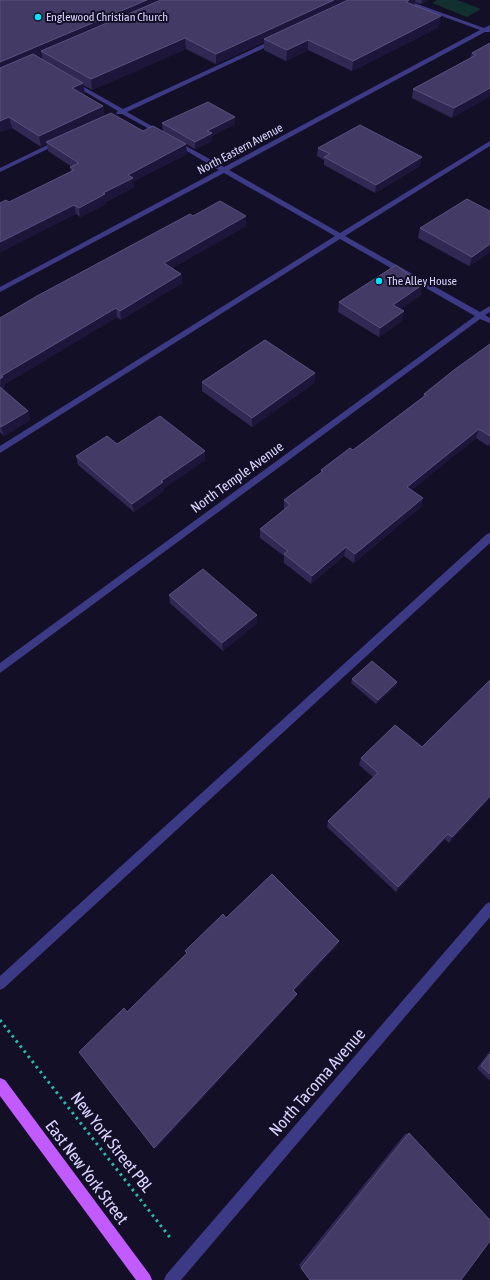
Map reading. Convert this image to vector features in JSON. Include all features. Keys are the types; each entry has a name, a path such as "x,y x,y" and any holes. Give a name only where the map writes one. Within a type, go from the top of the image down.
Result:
{"main road":[{"name":"East New York Street","path":"0,1085 144,1280"}],"street":[{"path":"401,0 488,29"},
{"name":"North Eastern Avenue","path":"0,290 488,29"},
{"path":"116,115 281,38"},
{"path":"65,78 223,170 341,235 490,321"},
{"path":"0,170 65,139"},
{"path":"0,450 490,143"},
{"name":"North Temple Avenue","path":"0,670 490,308"},
{"path":"0,984 238,765 490,537"},
{"name":"North Tacoma Avenue","path":"171,1280 490,908"}],"path":[{"name":"New York Street PBL","path":"0,1020 188,1260"}],"green space":[{"path":"437,0 457,0 481,9 467,17 432,3"}],"building":[{"path":"0,0 147,0 0,62"},
{"path":"161,0 334,0 216,54 185,38 91,79 41,51"},
{"path":"348,0 409,0 406,2 441,16 353,61 308,40 287,50 264,39"},
{"path":"490,43 490,88 454,108 413,89 476,55 472,53"},
{"path":"33,54 83,83 72,88 103,106 39,136 9,117 0,121 0,68"},
{"path":"208,102 235,117 207,131 212,133 195,142 162,123"},
{"path":"111,113 143,131 153,126 186,144 128,175 133,178 103,193 105,194 79,208 74,205 0,242 0,203 6,200 9,202 74,170 70,167 79,163 46,142"},
{"path":"360,125 422,157 376,185 324,157 330,154 318,148"},
{"path":"467,199 490,211 490,244 472,257 420,228"},
{"path":"220,201 246,216 164,263 181,274 120,311 116,308 1,376 3,377 0,379 0,318 37,296 190,214 193,216"},
{"path":"396,265 422,285 393,305 404,311 380,328 339,302"},
{"path":"265,340 315,373 252,418 202,382"},
{"path":"490,344 490,436 479,429 407,487 423,498 355,554 346,547 312,576 284,554 288,551 260,529 290,505 284,500 323,471 321,470 350,448 353,450 426,395 424,394 454,370"},
{"path":"0,387 28,411 1,427 0,426"},
{"path":"160,416 205,451 161,481 163,482 132,504 76,456 107,436 117,444"},
{"path":"203,569 257,615 222,643 169,595"},
{"path":"372,661 397,682 378,700 352,679"},
{"path":"490,680 490,796 452,837 448,834 398,887 328,821 378,773 361,758 395,725 422,747"},
{"path":"272,874 339,941 293,990 297,994 154,1148 79,1052 124,1008 127,1012 187,953 185,951 223,914 226,918"},
{"path":"490,1054 490,1074 481,1066"},
{"path":"409,1133 490,1220 490,1241 461,1280 310,1280 301,1268"}],"place":[{"name":"Englewood Christian Church","path":"38,17"},
{"name":"The Alley House","path":"379,281"}]}
